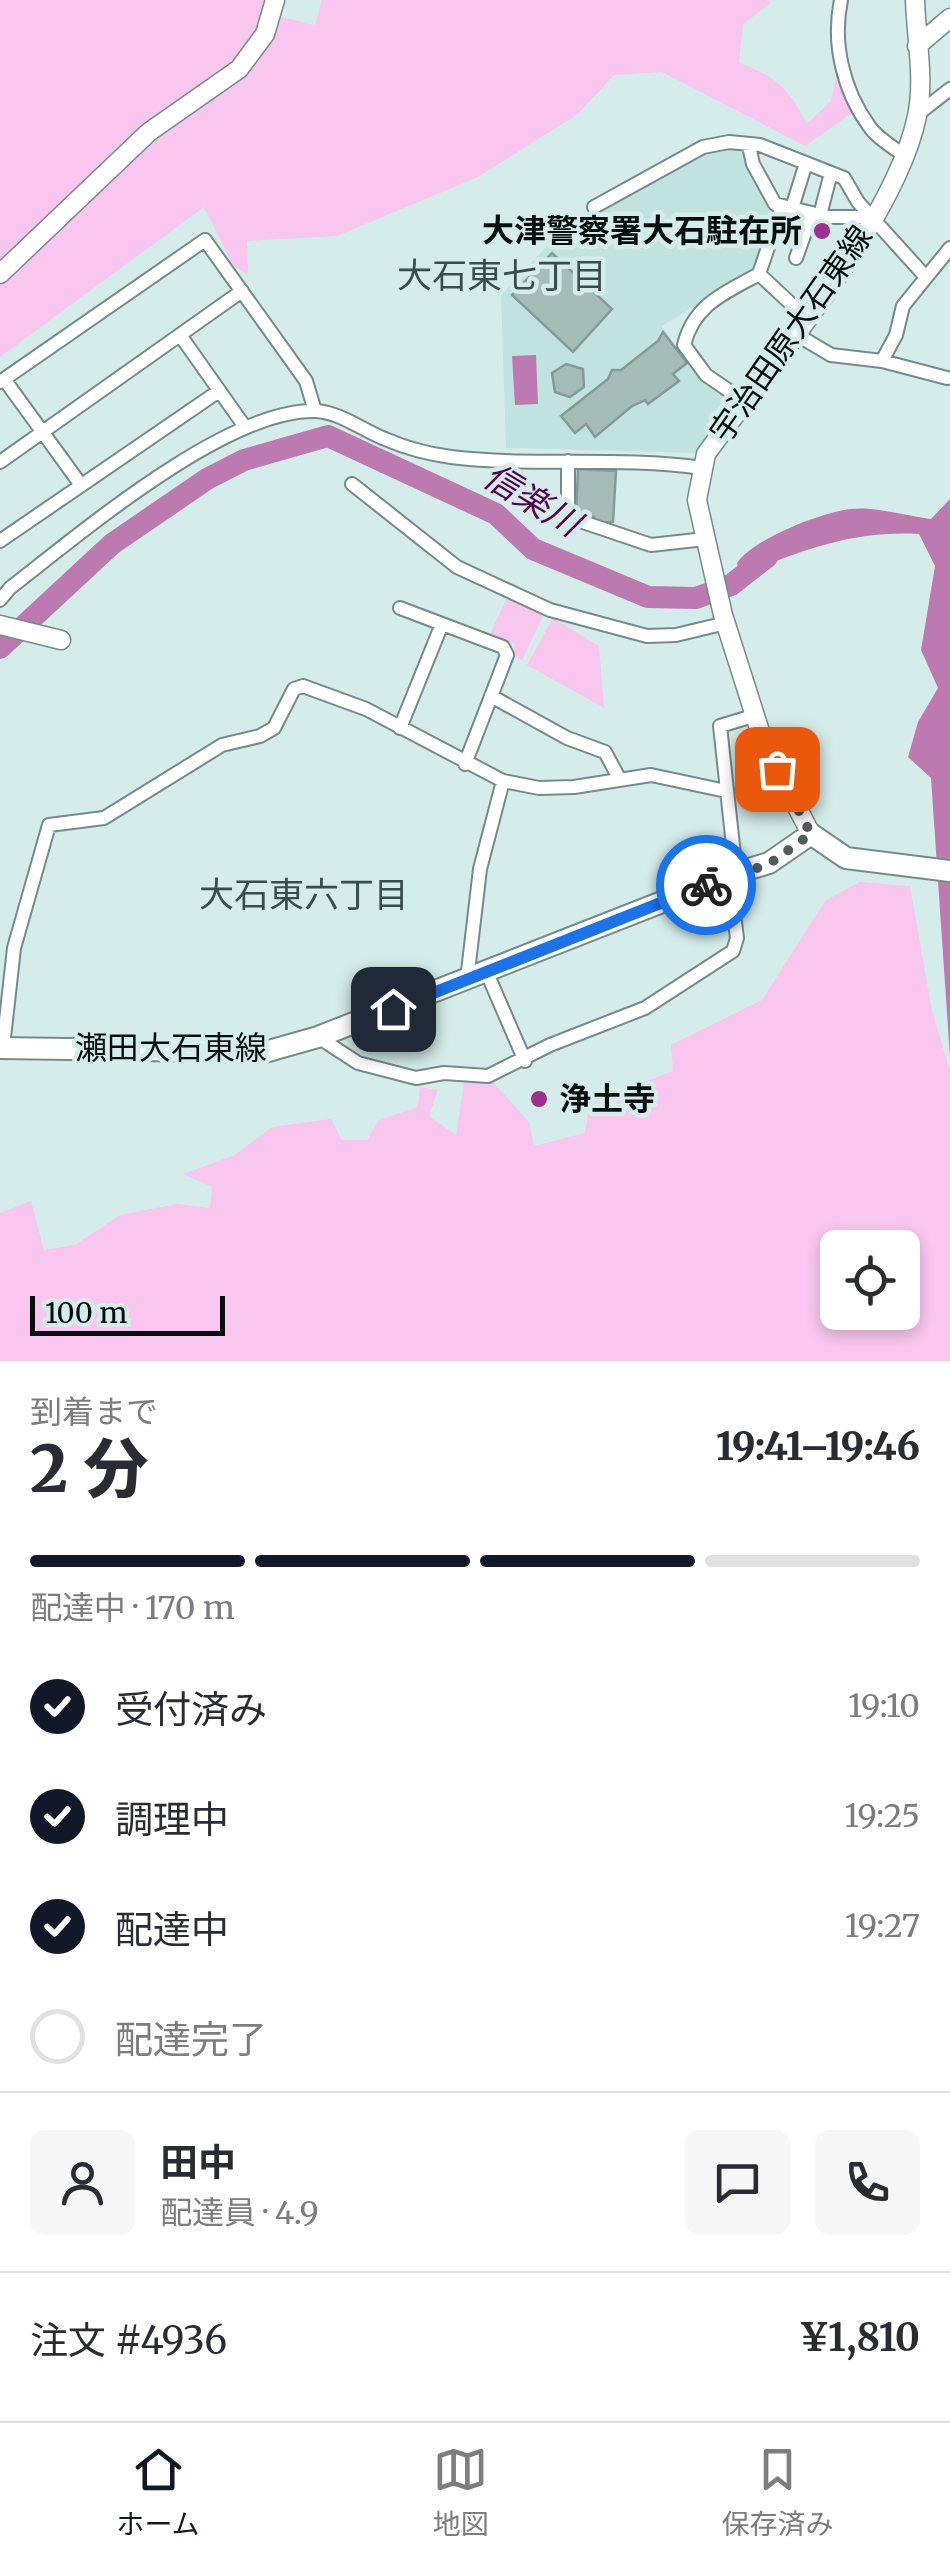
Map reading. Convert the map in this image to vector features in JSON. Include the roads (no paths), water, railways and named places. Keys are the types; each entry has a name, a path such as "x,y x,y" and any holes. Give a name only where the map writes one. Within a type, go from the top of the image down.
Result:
{"main road":[{"path":"0,274 149,132 239,68 265,34 275,0"},
{"name":"宇治田原大石東線","path":"811,834 753,716 696,500 706,454 874,218 904,156 918,114 915,0"},
{"path":"916,46 950,18"},
{"path":"0,625 62,640"},
{"path":"811,834 846,858 950,872"},
{"name":"瀬田大石東線","path":"2,1048 265,1052 318,1038 732,874 769,864 811,834"}],"street":[{"path":"842,0 836,24 845,78 870,128 904,156"},
{"path":"918,114 950,89"},
{"path":"594,207 703,147 729,142 760,145 844,178 924,275"},
{"path":"750,146 753,164 775,204 816,214 874,218"},
{"path":"744,402 706,375 684,345 688,328 705,304 759,274 806,163"},
{"path":"796,258 832,174"},
{"path":"82,486 2,381 205,240 306,381 315,411"},
{"path":"882,361 896,335 903,306 924,275 950,248"},
{"path":"759,274 805,317"},
{"path":"0,462 242,291"},
{"path":"794,333 832,354 882,361 948,378"},
{"path":"180,335 245,427"},
{"path":"0,541 220,391"},
{"path":"0,600 5,586 122,502 245,427 270,416 315,411 434,454 650,461 702,468"},
{"path":"568,460 568,517 632,542 706,544"},
{"path":"352,484 457,568 550,610 647,636 676,635 725,619"},
{"path":"400,608 503,648 507,655 465,764"},
{"path":"400,728 442,624"},
{"path":"2,1048 14,948 50,825 104,818 222,745 260,736 274,728 294,688 303,686 345,701 503,781 539,788 651,775 726,792"},
{"path":"491,696 567,738 605,752 620,780"},
{"path":"318,1038 358,1063 416,1078 444,1073 488,1076 525,1061 550,1045 645,1008 733,951 737,938 720,726 753,716"},
{"path":"467,980 480,869 503,781"},
{"path":"487,972 525,1061"}],"waterway":[{"name":"信楽川","path":"0,648 112,544 207,479 244,460 328,436 496,514 533,549 648,597 696,598 731,585 767,557"}],"place":[{"name":"大津警察署大石駐在所","path":"822,231"},
{"name":"浄土寺","path":"539,1099"}],"district":[{"name":"大石東七丁目","path":"502,276"},
{"name":"大石東六丁目","path":"304,895"}]}
